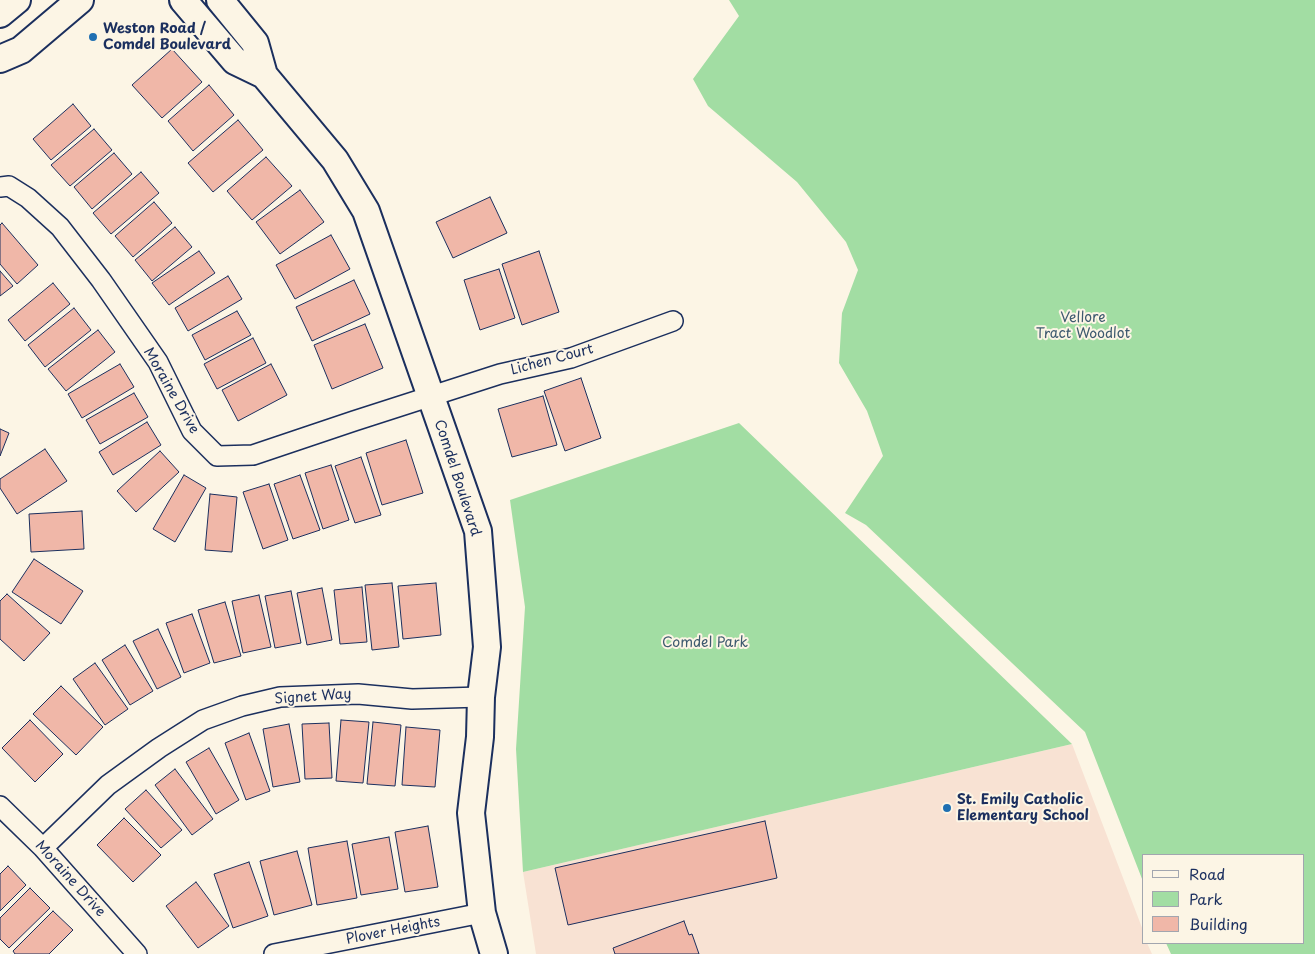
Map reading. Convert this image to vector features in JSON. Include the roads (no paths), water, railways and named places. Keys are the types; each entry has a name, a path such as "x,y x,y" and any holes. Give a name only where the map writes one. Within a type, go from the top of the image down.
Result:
{"street":[{"path":"0,14 17,0"},
{"path":"0,60 21,50 80,0"},
{"name":"Comdel Boulevard","path":"183,0 234,61 264,75"},
{"name":"Comdel Boulevard","path":"220,0 255,42 264,75 335,160 366,211 478,531 486,646 481,697 480,737 471,813 482,913 494,954"},
{"name":"Moraine Drive","path":"0,187 9,186 28,198 60,227 158,362 192,431 217,456 254,456 338,426 430,397"},
{"name":"Lichen Court","path":"430,397 500,374 570,358 673,322"},
{"name":"Signet Way","path":"43,848 108,785 202,720 242,706 280,697 358,694 412,699 481,697"},
{"name":"Moraine Drive","path":"0,806 43,848 137,954"},
{"name":"Plover Heights","path":"274,954 482,913"}],"place":[{"name":"Weston Road / Comdel Boulevard","path":"93,37"},
{"name":"St. Emily Catholic Elementary School","path":"947,808"}],"park label":[{"name":"Vellore Tract Woodlot","path":"1083,326"},
{"name":"Comdel Park","path":"705,643"}]}
